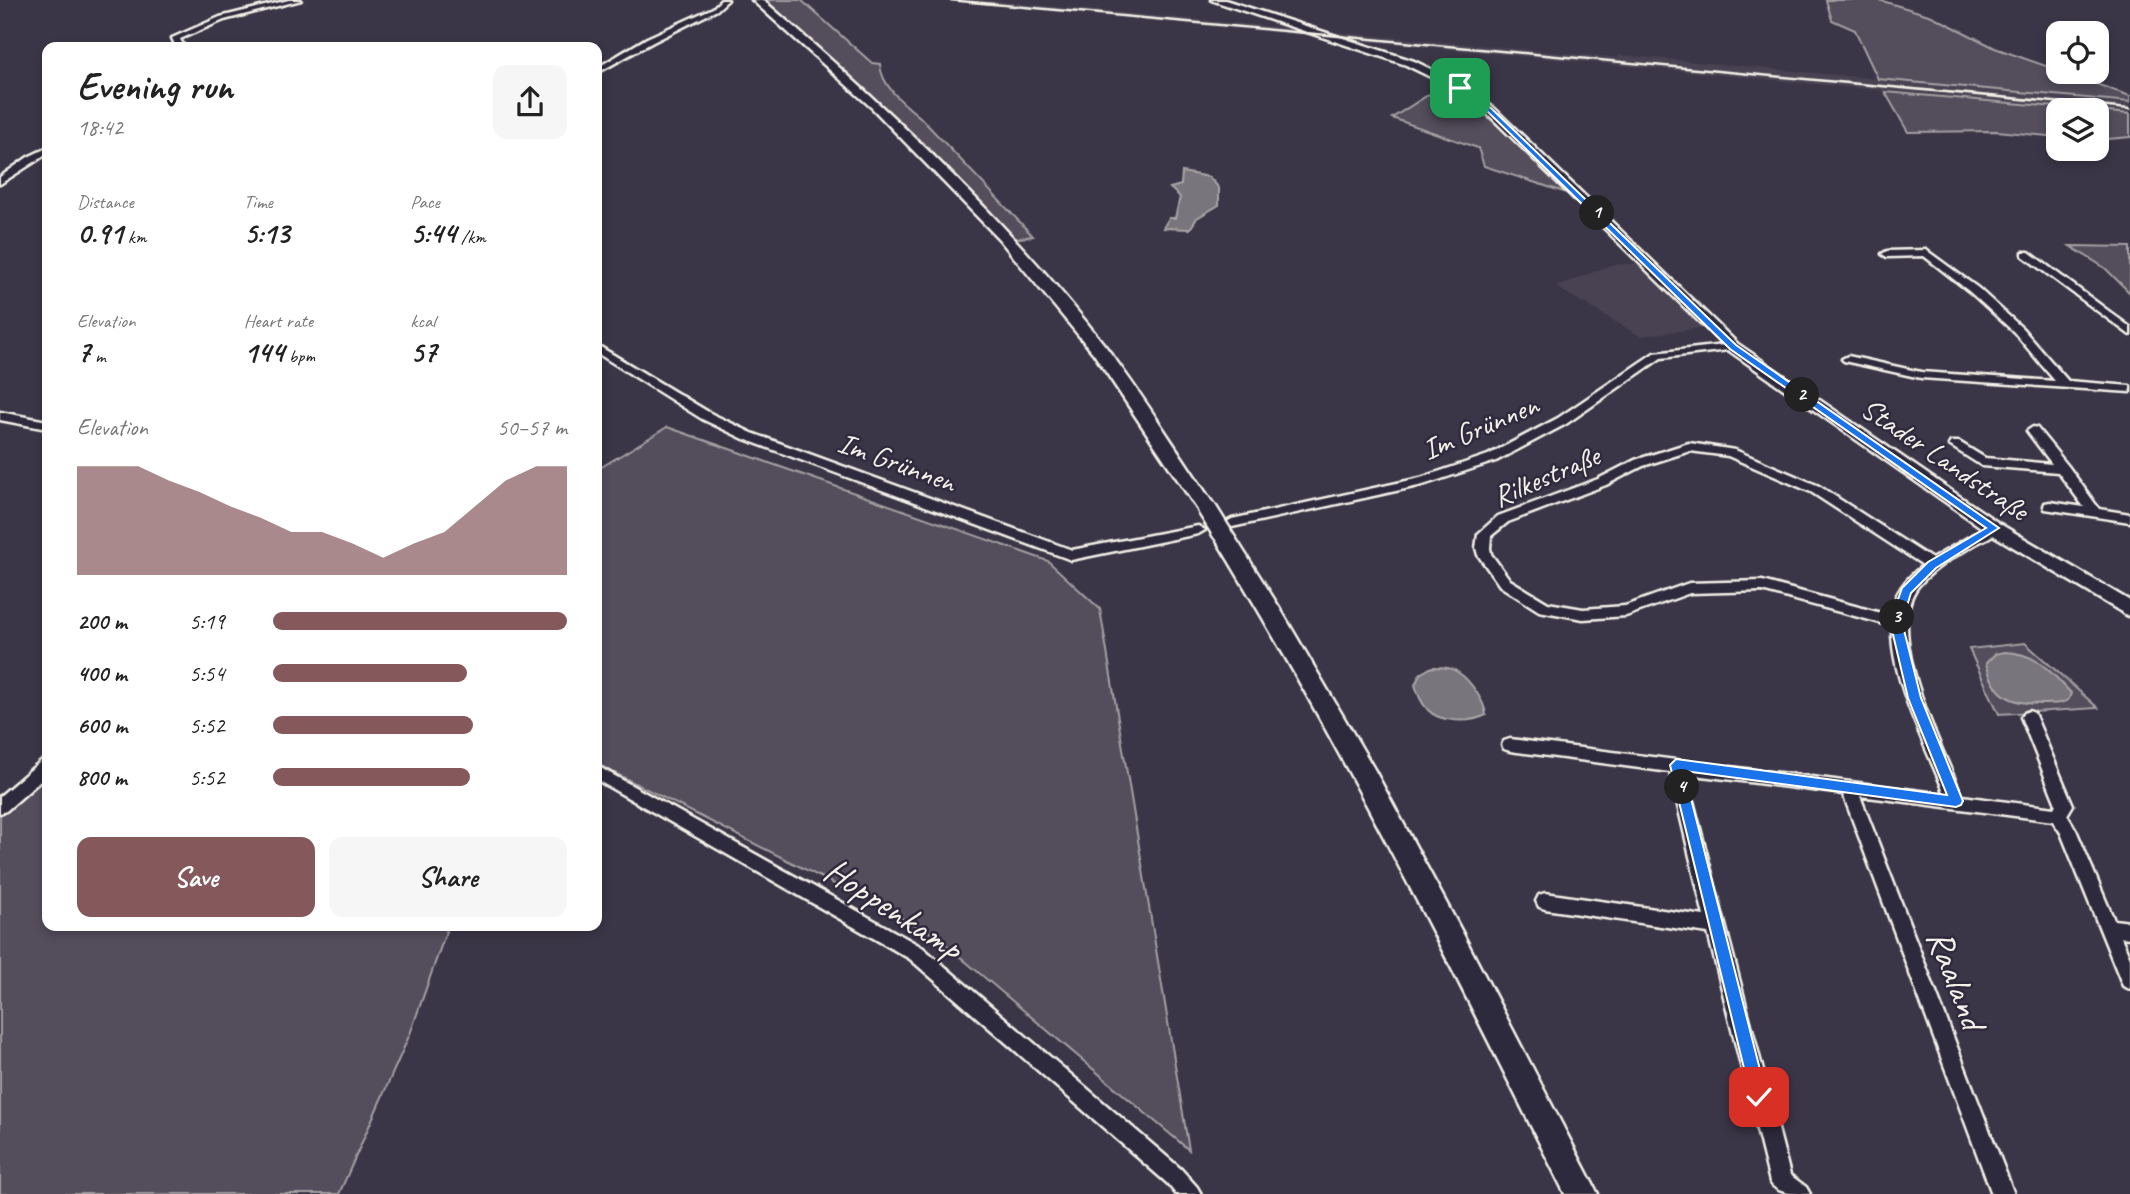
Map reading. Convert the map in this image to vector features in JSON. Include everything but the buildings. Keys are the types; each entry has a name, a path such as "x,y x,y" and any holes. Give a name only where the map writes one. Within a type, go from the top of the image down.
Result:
{"main road":[{"path":"757,0 876,105 1004,236 1100,351 1261,593 1414,866 1582,1194"}],"street":[{"path":"178,42 176,37 222,18 298,0"},
{"path":"714,0 725,0"},
{"path":"602,68 650,40 715,9 725,0"},
{"name":"Stader Landstraße","path":"1216,0 1410,63 1434,73 1472,96 1619,233 1733,347 1994,528 2130,610"},
{"path":"0,181 42,154"},
{"path":"1886,254 1926,253 1974,290 2018,330 2064,384"},
{"path":"2026,254 2130,332"},
{"name":"Im Grünnen","path":"602,351 706,416 748,436 1071,555 1217,529 1423,481 1492,458 1562,421 1658,355 1733,347"},
{"path":"1848,359 1921,375 2130,389"},
{"path":"0,416 42,424"},
{"path":"2033,430 2095,513"},
{"path":"1955,445 1982,463 2064,469"},
{"name":"Rilkestraße","path":"1896,622 1762,586 1689,589 1626,611 1583,614 1544,607 1506,583 1489,562 1483,541 1491,527 1503,519 1602,482 1639,463 1689,447 1731,453 1815,489 1932,565"},
{"path":"2050,506 2130,518"},
{"path":"1956,801 1914,698 1896,622 1906,591 1932,565 1994,528"},
{"path":"2029,717 2064,805 2058,815"},
{"path":"1510,745 2058,815 2068,830 2130,980"},
{"path":"1676,765 1714,926 1781,1182 1799,1194"},
{"path":"0,806 42,770"},
{"name":"Hoppenkamp","path":"602,775 916,953 1174,1176 1191,1194"},
{"name":"Raaland","path":"1849,788 2003,1194"},
{"path":"1545,901 1714,926"},
{"path":"2109,927 2130,930"}],"shaded area":[{"path":"764,0 801,0 872,63 880,64 884,80 894,94 920,117 1033,236 1013,239 890,113"},
{"path":"935,0 981,0 2087,98 2046,98 2046,106"},
{"path":"1826,0 1879,0 1932,16 1995,48 2046,66 2046,84 2096,84 2130,96 2130,102 1878,79 1855,30 1832,20"},
{"path":"1442,86 1493,121 1567,193 1484,166 1478,148 1392,118"},
{"path":"1885,92 2046,106 2046,136 1997,131 1908,132"},
{"path":"2109,100 2130,102 2130,114 2109,112"},
{"path":"2109,112 2130,114 2130,137 2109,139"},
{"path":"1182,172 1209,177 1219,188 1219,205 1197,218 1190,229 1163,228 1169,218 1175,218 1180,197 1170,188 1181,185"},
{"path":"2070,246 2130,247 2130,293 2105,268"},
{"path":"1646,263 1709,327 1640,336 1556,287 1611,265"},
{"path":"667,427 1048,561 1100,609 1189,1150 933,934 602,767 602,467"},
{"path":"2025,643 2098,708 1999,714 1969,649"},
{"path":"2004,652 2025,656 2042,664 2071,693 2069,699 2057,703 2032,704 2006,696 1994,683 1986,663 1995,654"},
{"path":"1432,667 1450,668 1463,676 1480,698 1486,715 1456,720 1440,717 1428,710 1415,685 1420,674"},
{"path":"42,777 42,931 446,931 410,1034 339,1194 0,1194 0,814"}],"railway":[{"path":"949,0 2130,109"}],"route":[{"path":"1460,88 1490,110 1733,347 1994,528 1932,565 1906,591 1896,622 1914,698 1956,801 1676,765 1714,926 1759,1097"}]}
